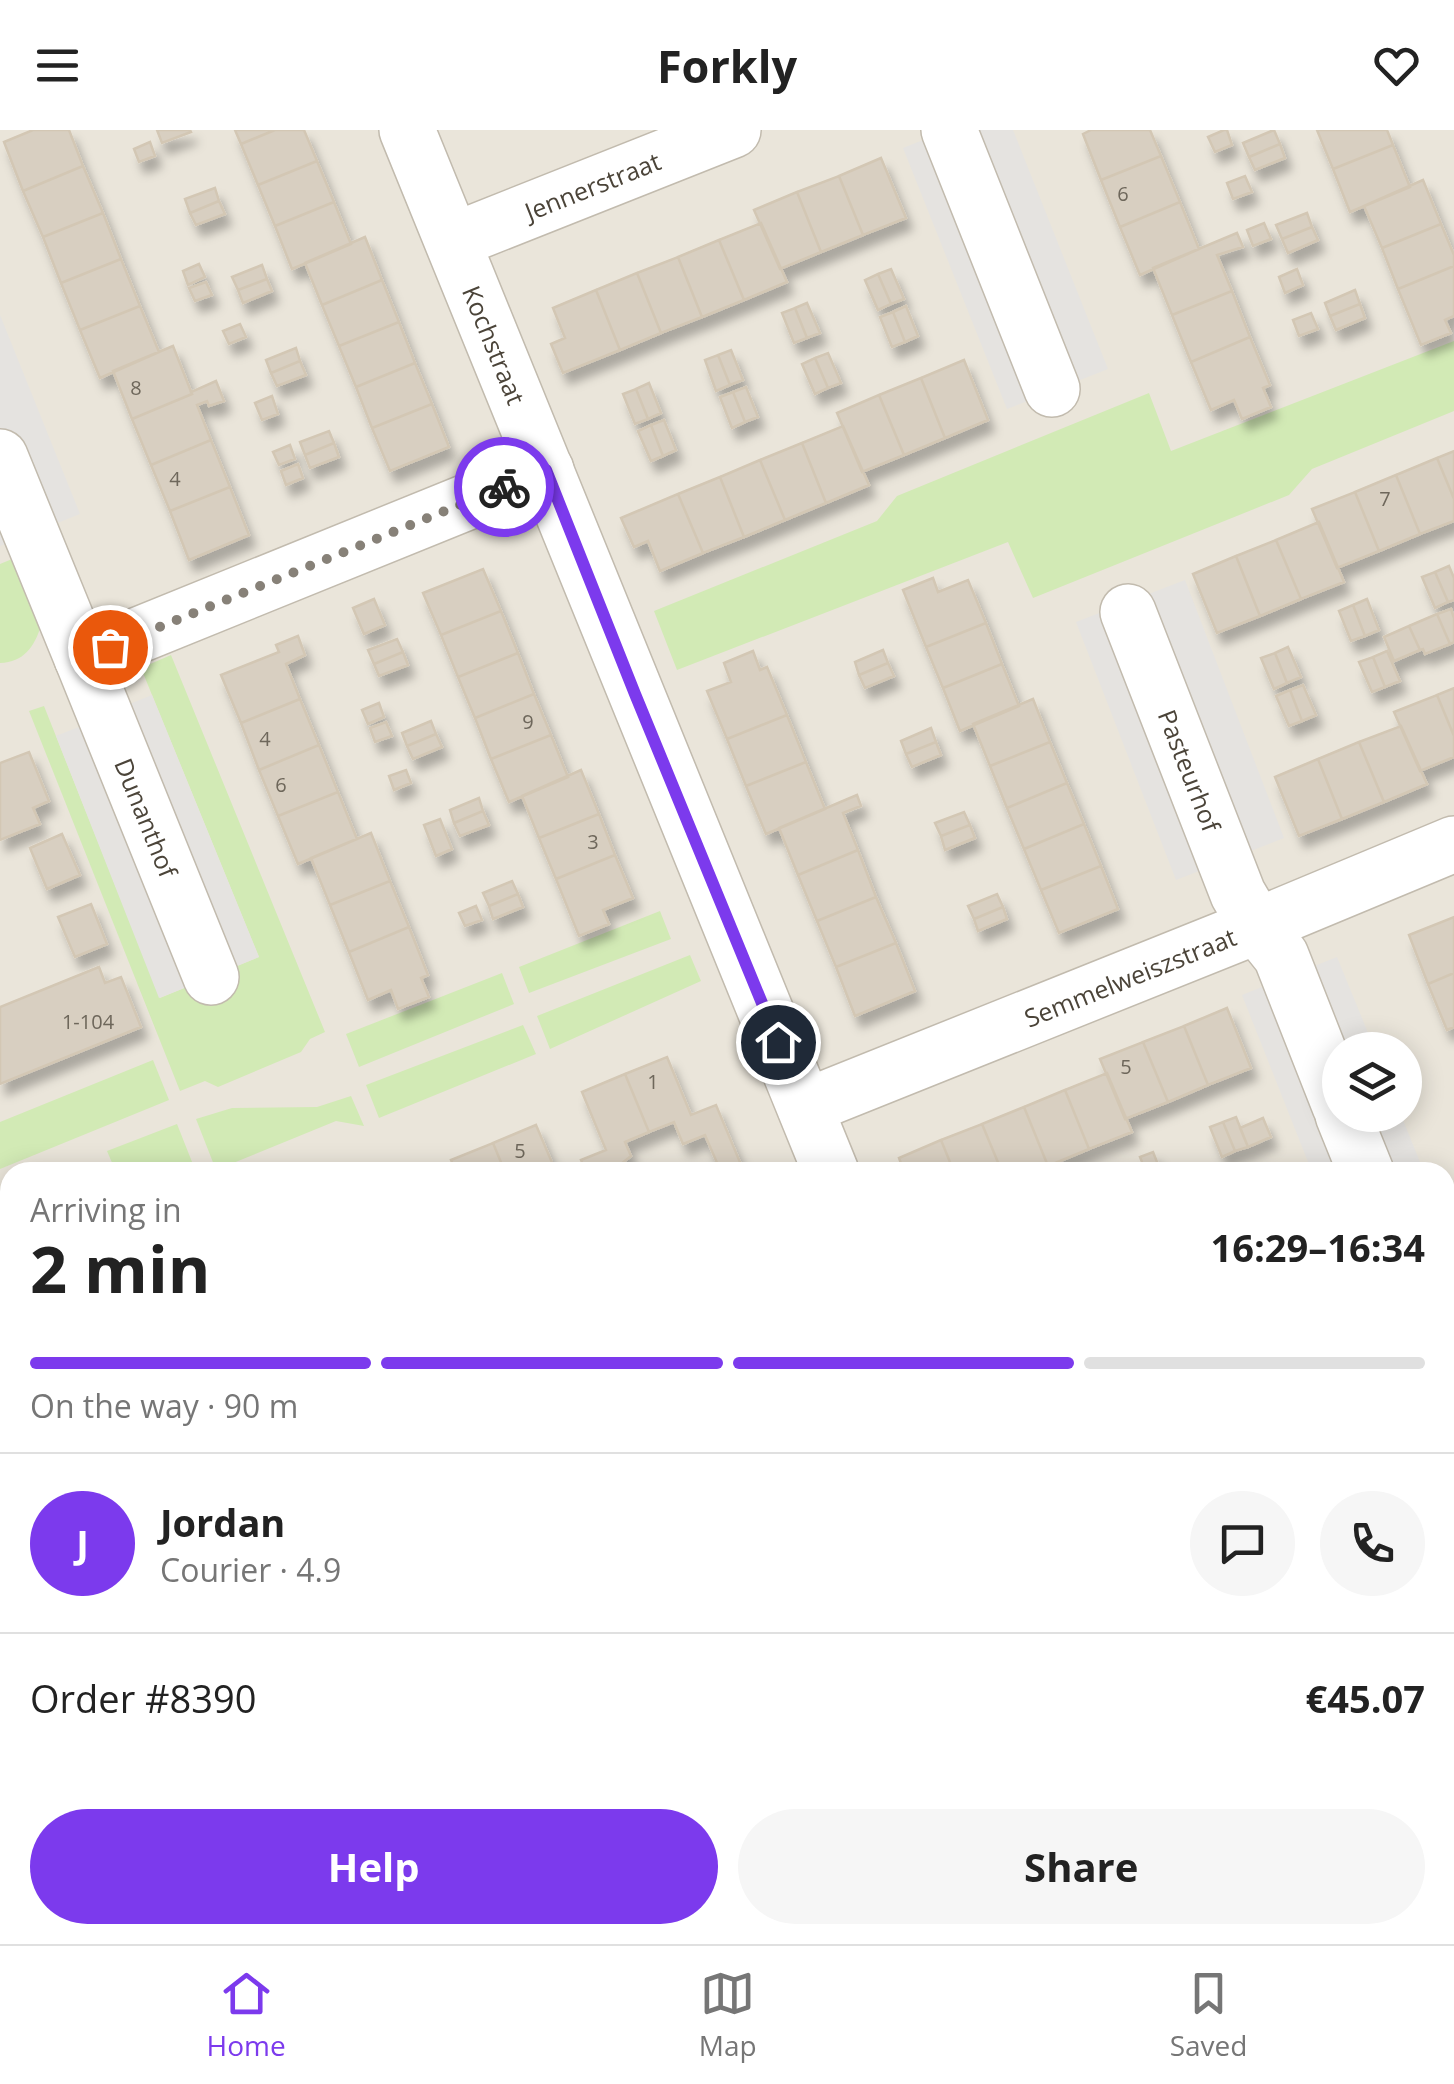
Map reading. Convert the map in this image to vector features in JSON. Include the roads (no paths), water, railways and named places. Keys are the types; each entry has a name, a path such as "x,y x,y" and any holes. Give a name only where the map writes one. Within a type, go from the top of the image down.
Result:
{"street":[{"name":"Kochstraat","path":"407,130 827,1162"},
{"name":"Jennerstraat","path":"453,241 733,130"},
{"path":"949,130 1052,389"},
{"name":"Dunanthof","path":"0,458 211,976"},
{"path":"82,658 546,470"},
{"name":"Pasteurhof","path":"1128,612 1238,894 1281,956 1322,1060"},
{"name":"Semmelweiszstraat","path":"805,1107 1454,844"},
{"path":"1351,1132 1362,1162"}]}
